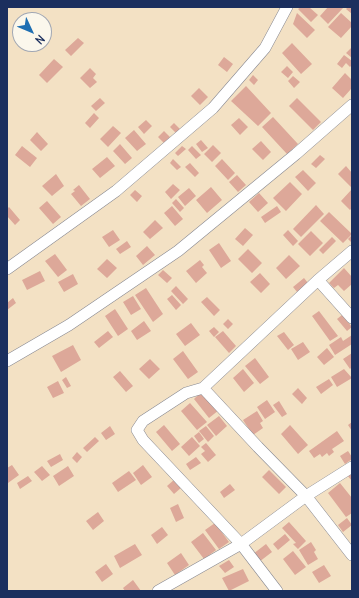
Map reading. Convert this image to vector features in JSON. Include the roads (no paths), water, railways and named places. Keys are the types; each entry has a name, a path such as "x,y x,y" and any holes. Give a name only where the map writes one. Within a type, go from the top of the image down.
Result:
{"street":[{"path":"7,269 116,191 213,108 265,48 287,7"},
{"path":"7,361 68,325 178,251 296,154 352,105"},
{"path":"277,591 241,544 143,440 138,430 143,421 186,393 203,388 318,280 352,251"},
{"path":"318,280 352,318"},
{"path":"203,388 306,496 352,555"},
{"path":"158,591 241,544 306,496 352,467"}]}
